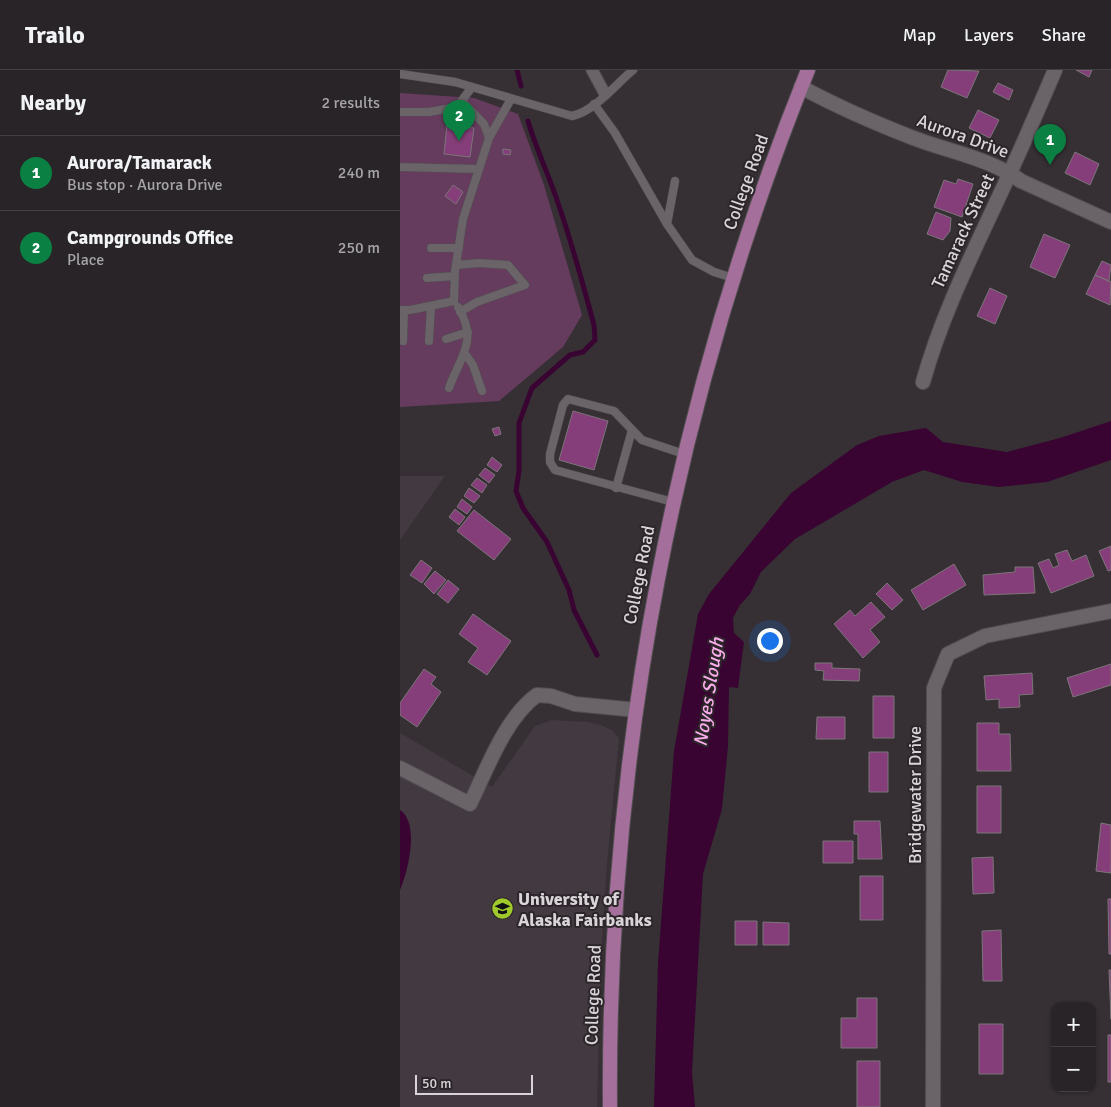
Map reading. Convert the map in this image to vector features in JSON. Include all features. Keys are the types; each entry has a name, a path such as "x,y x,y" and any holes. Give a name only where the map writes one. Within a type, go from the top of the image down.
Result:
{"main road":[{"name":"College Road","path":"610,1107 614,920 622,814 652,606 673,502 699,393 752,220 808,70"}],"street":[{"path":"592,70 605,94"},
{"name":"Tamarack Street","path":"922,382 932,349 962,275 1010,173 1055,70"},
{"name":"Aurora Drive","path":"801,86 828,102 916,139 1010,173 1021,182 1111,222"},
{"name":"Bridgewater Drive","path":"933,1107 934,688 948,654 985,636 1111,611"},
{"path":"400,768 470,804 492,758 518,713 537,696 551,696 575,704 636,710"}],"lane":[{"path":"400,74 433,78 472,87 511,100 572,116 580,114 594,104 633,70"},
{"path":"400,112 429,112 457,107 472,87"},
{"path":"449,388 456,368 466,355 468,332 454,302 456,265 464,220 489,138 511,100"},
{"path":"462,101 484,124 489,138"},
{"path":"594,104 615,133 666,224 692,260 714,272 733,278"},
{"path":"400,167 478,169"},
{"path":"666,224 676,181"},
{"path":"431,248 459,248"},
{"path":"456,265 479,263 508,265 525,285 477,302 460,312"},
{"path":"427,278 455,276"},
{"path":"403,341 402,310 454,302"},
{"path":"429,341 431,306"},
{"path":"446,339 468,332"},
{"path":"466,355 473,365 482,390"},
{"path":"673,502 554,470 550,462 550,454 564,404 568,399 614,411 642,440 684,454"},
{"path":"616,488 632,430"}],"shaded area":[{"path":"400,93 474,98 518,114 544,185 582,315 563,347 499,401 400,407"},
{"path":"400,476 445,476 400,540"},
{"name":"University of Alaska Fairbanks","path":"552,720 587,722 601,725 612,730 619,738 601,954 597,1107 400,1107 400,733 492,787 535,726"}],"water":[{"name":"Noyes Slough","path":"1111,421 1111,460 1047,482 999,487 962,482 924,470 892,482 795,539 761,572 750,594 740,605 733,618 734,633 744,642 738,688 729,687 728,746 722,809 703,874 692,1072 695,1107 654,1107 658,963 674,751 698,614 709,594 791,493 857,445 879,436 926,428 943,442 1007,452 1060,438"},
{"path":"400,810 406,816 410,825 411,836 409,860 400,890"}],"building":[{"path":"948,70 979,71 967,98 941,87"},
{"path":"1076,70 1092,70 1089,77"},
{"path":"998,83 1013,90 1009,100 993,92"},
{"path":"978,110 999,120 990,138 969,128"},
{"path":"447,125 474,128 470,157 444,154"},
{"path":"503,149 511,150 510,155 503,154"},
{"path":"1075,152 1099,164 1090,185 1065,173"},
{"path":"958,179 973,184 962,217 934,207 944,180 956,184"},
{"path":"453,185 463,192 456,204 445,196"},
{"path":"936,212 951,218 950,231 943,240 927,234"},
{"path":"1044,234 1070,245 1055,278 1030,267"},
{"path":"1102,261 1111,265 1109,281 1095,275"},
{"path":"1095,275 1111,282 1110,305 1086,294"},
{"path":"990,288 1007,296 995,324 977,316"},
{"path":"573,411 608,421 594,470 559,460"},
{"path":"499,427 501,434 495,436 492,429"},
{"path":"492,457 502,465 497,472 487,465"},
{"path":"485,468 495,475 489,483 479,475"},
{"path":"477,478 487,485 482,493 471,485"},
{"path":"469,488 480,496 474,503 464,496"},
{"path":"462,499 472,507 467,514 457,507"},
{"path":"455,509 465,517 459,525 449,517"},
{"path":"474,510 511,539 494,560 457,531"},
{"path":"1111,546 1111,570 1108,571 1099,551"},
{"path":"1067,550 1072,561 1086,555 1094,576 1051,593 1038,563 1049,559 1053,568 1059,565 1055,554"},
{"path":"421,560 432,568 422,583 410,575"},
{"path":"954,564 966,585 923,610 911,590"},
{"path":"1015,567 1033,567 1035,593 984,595 983,575 1015,572"},
{"path":"435,571 446,580 434,594 424,584"},
{"path":"448,580 459,589 448,603 437,594"},
{"path":"887,583 903,600 892,610 876,594"},
{"path":"871,602 885,617 870,630 880,642 863,658 834,624 850,610 855,616"},
{"path":"473,614 511,641 487,675 468,662 478,648 459,634"},
{"path":"815,663 832,663 832,668 860,669 859,681 823,680 824,671 815,670"},
{"path":"1111,664 1111,685 1073,697 1067,678"},
{"path":"424,669 436,677 431,684 441,692 417,727 400,715 400,703"},
{"path":"1032,673 1033,694 1019,695 1020,707 999,708 999,699 986,700 984,676"},
{"path":"873,696 894,696 894,738 873,738"},
{"path":"817,717 845,717 845,739 816,739"},
{"path":"977,723 999,723 999,734 1010,734 1011,771 977,771"},
{"path":"869,752 888,752 888,792 869,792"},
{"path":"977,786 1001,786 1001,833 977,833"},
{"path":"854,821 880,821 882,859 858,859 858,834 854,834"},
{"path":"1101,823 1111,825 1111,873 1096,871"},
{"path":"823,841 853,841 853,863 823,863"},
{"path":"993,857 994,893 973,894 972,858"},
{"path":"860,876 883,876 883,920 860,920"},
{"path":"1108,899 1111,899 1111,954 1109,954"},
{"path":"735,921 757,921 757,945 735,945"},
{"path":"763,922 789,923 789,945 763,945"},
{"path":"1001,930 1002,981 983,981 982,931"},
{"path":"1109,970 1111,970 1111,1019"},
{"path":"857,998 877,998 877,1048 841,1048 841,1018 857,1018"},
{"path":"979,1024 1003,1024 1003,1074 979,1074"},
{"path":"1108,1035 1111,1035 1111,1082 1108,1082"},
{"path":"857,1061 880,1061 880,1107 857,1107"}],"waterway":[{"path":"517,70 521,86"},
{"path":"528,121 573,248 594,325 595,340 583,352 570,355 532,388 519,423 519,471 516,491 523,508 547,542 569,590 574,610 597,655"}],"place":[{"name":"Campgrounds Office","path":"459,141"},
{"name":"Aurora/Tamarack","path":"1050,165"},
{"name":"University of Alaska Fairbanks","path":"502,909"}]}
